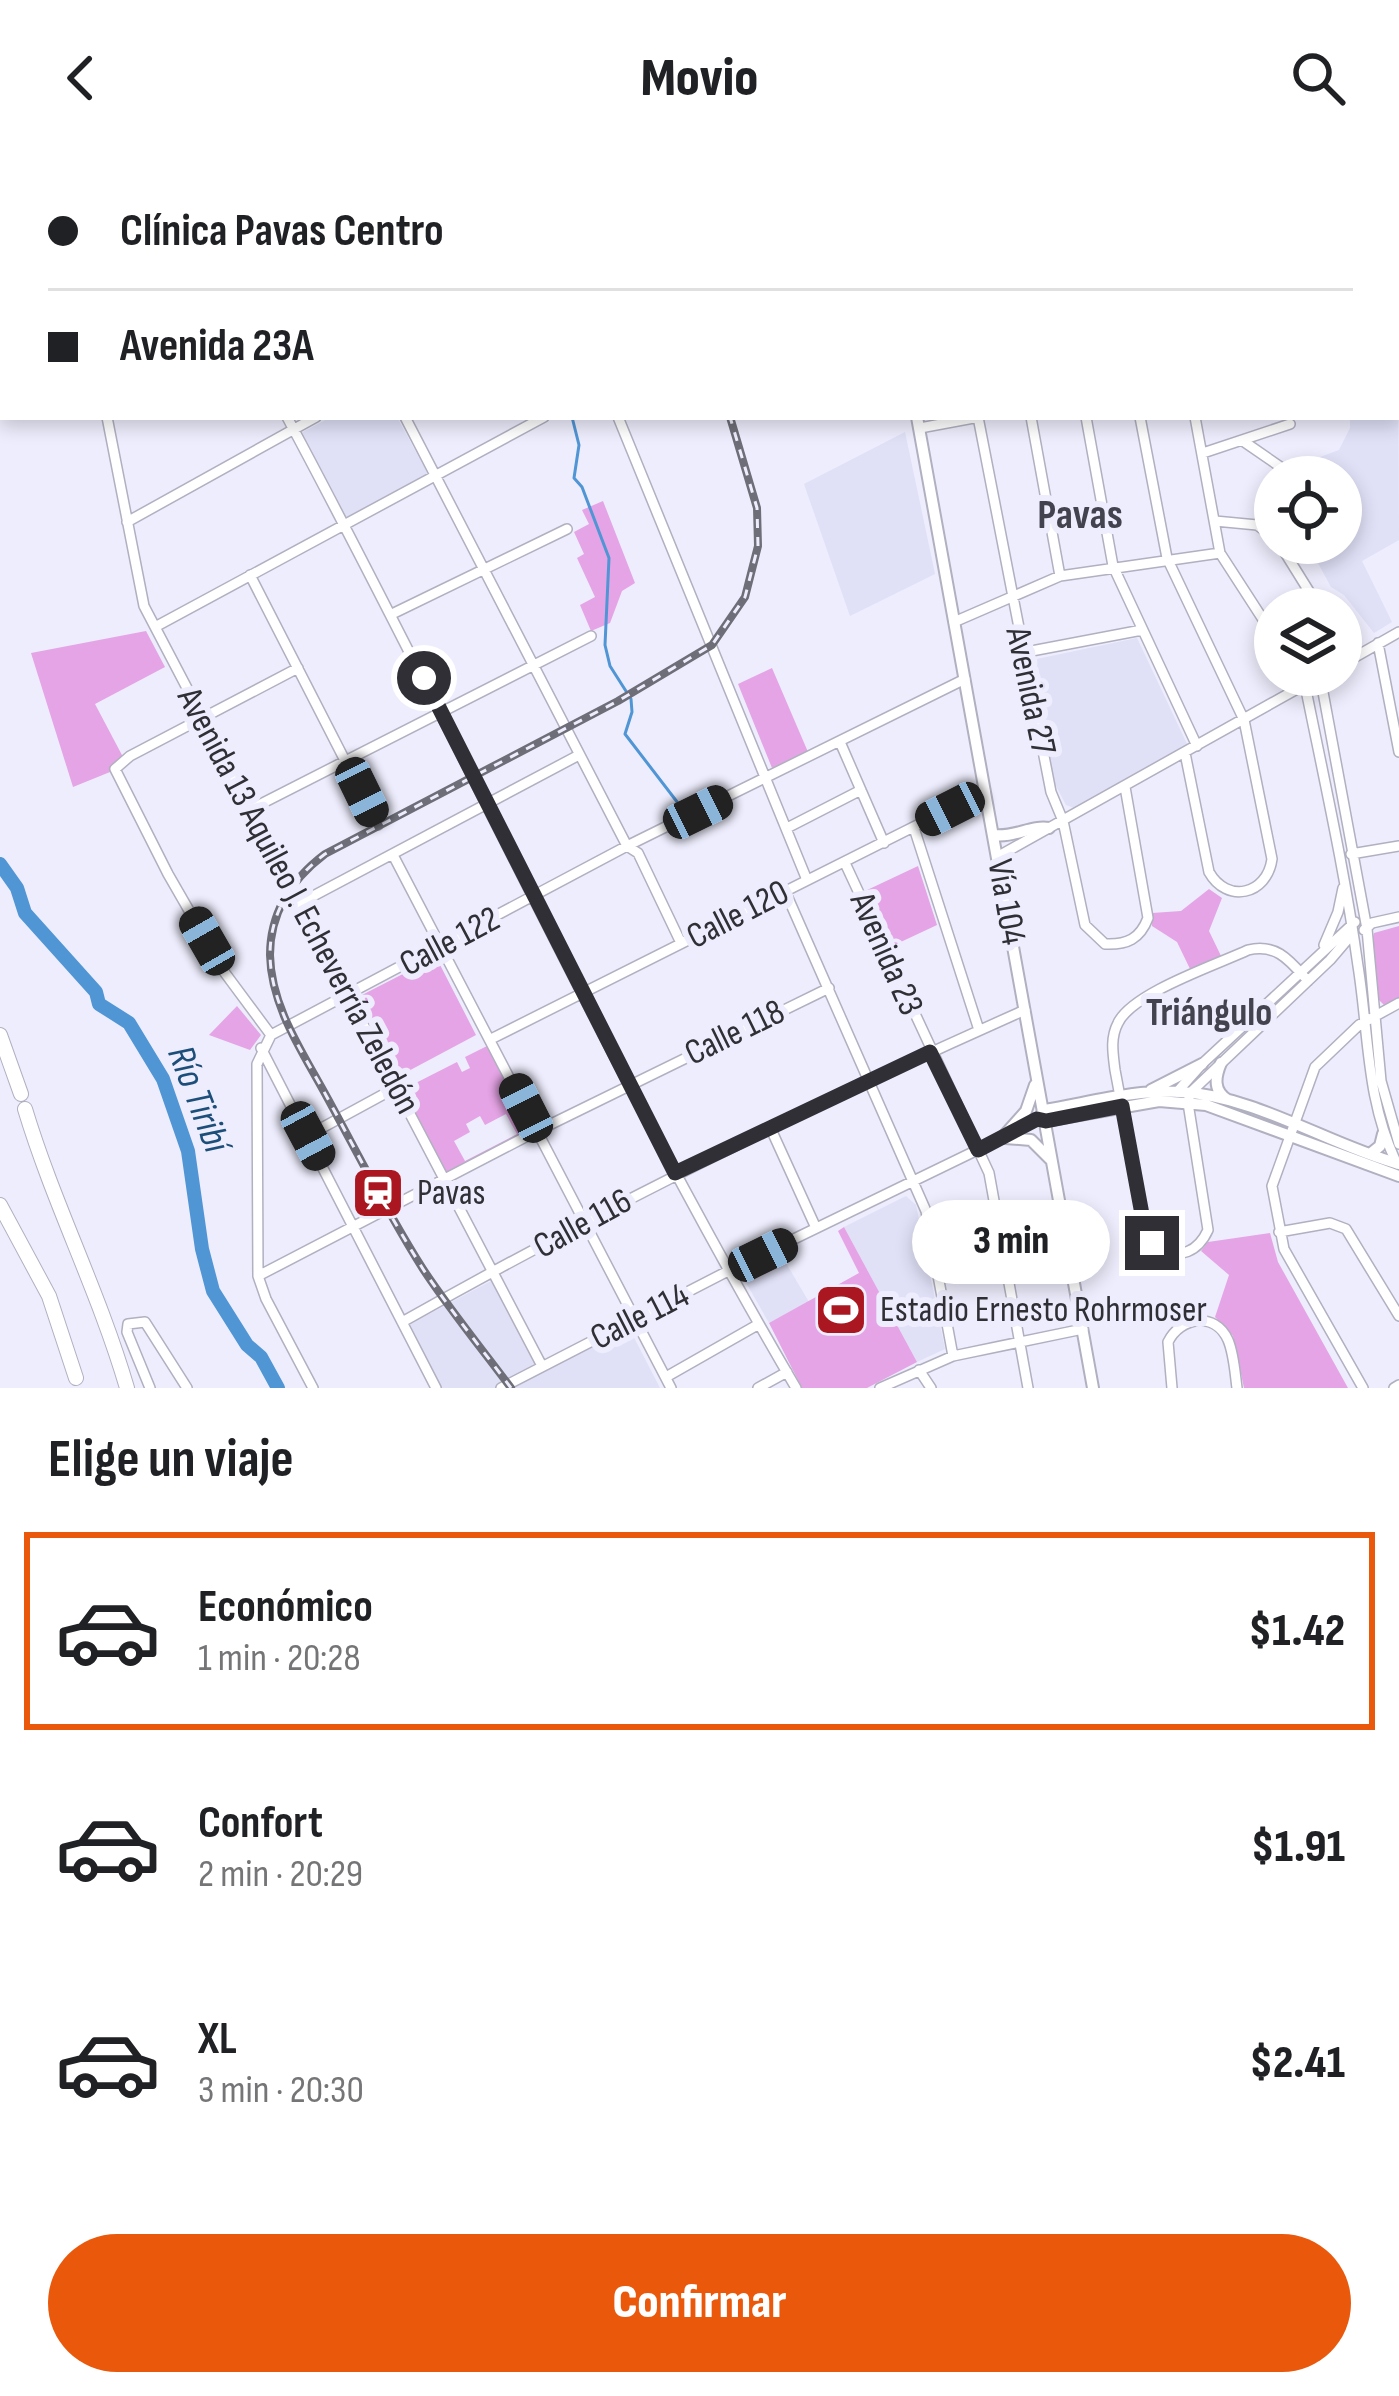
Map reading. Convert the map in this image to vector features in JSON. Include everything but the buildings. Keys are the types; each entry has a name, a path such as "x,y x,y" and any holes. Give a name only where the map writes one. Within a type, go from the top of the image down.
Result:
{"highway":[{"path":"0,1035 52,1194 108,1322 127,1388"},
{"path":"0,1205 50,1296 76,1378"}],"main road":[{"name":"Vía 104","path":"918,423 1094,1388"},
{"path":"993,835 1049,828"},
{"path":"1221,1063 1217,1089 1231,1102 1378,1168 1399,1186"},
{"path":"1125,1100 1202,1064"},
{"path":"1002,1138 1026,1111 1037,1076"},
{"path":"1183,1097 1231,1102"},
{"path":"1183,1097 1370,1154 1398,1168"},
{"name":"Calle 114","path":"1042,1117 1125,1100 1183,1097"},
{"path":"1370,1154 1380,1146 1383,1134"},
{"path":"1002,1138 1031,1140 1055,1166"},
{"path":"1378,1168 1398,1168"}],"street":[{"name":"Avenida 13 Aquileo J. Echeverría Zeledón","path":"108,420 144,606 542,1366"},
{"path":"289,420 675,1173 796,1388"},
{"path":"128,521 311,420"},
{"path":"406,420 530,664 628,846 638,853 681,944"},
{"path":"154,627 534,420"},
{"name":"Avenida 23","path":"619,420 807,880"},
{"path":"918,423 948,420"},
{"name":"Avenida 27","path":"979,420 1051,792 1063,821 1085,925 1105,944 1137,935 1148,918 1125,788"},
{"path":"1032,420 1060,576"},
{"path":"1087,420 1113,566 1197,746"},
{"path":"1141,420 1167,558 1244,720 1273,859 1261,885 1242,893 1222,888 1209,872 1185,753"},
{"path":"1196,420 1220,553 1254,606"},
{"path":"1203,453 1290,424"},
{"path":"1243,441 1265,456"},
{"path":"1215,521 1254,525"},
{"path":"392,614 567,529"},
{"path":"955,622 1060,576 1220,553"},
{"path":"250,574 378,825"},
{"path":"1021,653 1142,630"},
{"path":"1362,653 1399,632"},
{"path":"251,809 591,636"},
{"path":"1378,644 1399,752"},
{"path":"271,1035 225,974 115,772 130,756 298,668"},
{"name":"Calle 122","path":"261,1048 271,1035 628,846 965,679"},
{"path":"998,857 1279,696"},
{"path":"1306,696 1368,924 1379,1102 1399,1144"},
{"path":"1183,1097 1305,977 1339,912 1346,855 1325,696"},
{"path":"840,742 884,843"},
{"path":"300,903 579,755"},
{"path":"787,828 861,790"},
{"name":"Calle 120","path":"490,1039 985,791"},
{"path":"914,828 979,1030"},
{"path":"1346,855 1399,846"},
{"path":"393,855 669,1383 760,1324"},
{"name":"Avenida 23","path":"845,863 989,1173 1028,1388"},
{"path":"1344,877 1383,1134 1398,1168"},
{"path":"785,891 926,1211 953,1356"},
{"path":"1313,961 1352,928 1399,917"},
{"path":"1305,977 1277,950 1264,946 1135,1003 1123,1013 1112,1046 1144,1225 1159,1249 1179,1255 1195,1248 1208,1230 1183,1097 1202,1064 1330,960 1352,928"},
{"path":"1330,960 1346,961 1359,971"},
{"name":"Calle 118","path":"258,1276 537,1131 829,988"},
{"path":"1363,1388 1284,1249 1272,1186 1315,1067 1364,1021 1399,1003"},
{"name":"Calle 116","path":"404,1321 675,1173 868,1079 1025,1010"},
{"path":"261,1048 436,1388"},
{"path":"261,1048 257,1064 258,1276 313,1388"},
{"path":"308,1136 397,1088"},
{"path":"1379,1102 1399,1091"},
{"name":"Calle 114","path":"501,1388 1042,1117"},
{"path":"770,1127 817,1228"},
{"path":"1279,1232 1330,1223 1346,1229 1399,1316"},
{"path":"1172,1388 1168,1342 1181,1325 1192,1321 1216,1325 1228,1339 1237,1388"},
{"path":"150,1388 128,1324 145,1322 188,1388"},
{"path":"880,1388 953,1356 1083,1329"},
{"path":"919,1370 931,1388"},
{"path":"758,1388 787,1372"}],"shaded area":[{"path":"325,420 399,420 428,474 346,520 301,433"},
{"path":"1350,420 1398,420 1399,540 1362,561 1362,456 1323,456 1339,450"},
{"path":"905,432 935,574 850,616 804,484"},
{"path":"603,501 635,583 622,591 610,623 591,631 580,605 595,597 577,558 584,554 574,532 589,524 582,510"},
{"path":"1362,561 1392,622 1374,633 1362,618 1362,588 1331,587 1318,564"},
{"path":"146,631 165,667 95,704 123,757 110,772 73,787 31,653"},
{"path":"1137,638 1188,746 1077,809 1066,805 1054,782 1042,734 1032,660"},
{"path":"772,668 808,752 772,768 738,684"},
{"path":"918,866 937,925 890,947 865,891"},
{"path":"1209,889 1222,898 1209,931 1222,958 1192,973 1177,942 1152,926 1152,913 1181,911"},
{"path":"1399,926 1399,999 1384,1005 1379,1000 1373,937"},
{"path":"436,957 476,1035 401,1075 360,996"},
{"path":"237,1006 261,1035 250,1050 209,1035"},
{"path":"489,1045 532,1128 445,1174 402,1090 457,1062 462,1072 470,1068 465,1057","holes":["506,1114 517,1134 465,1161 454,1141 470,1132 466,1124 480,1116 485,1125"]},
{"path":"906,1196 916,1205 945,1349 917,1362 844,1227"},
{"name":"Estadio Ernesto Rohrmoser","path":"844,1227 917,1362 867,1388 802,1388 769,1323 859,1273 838,1231"},
{"path":"1270,1233 1278,1262 1348,1388 1244,1388 1233,1336 1215,1317 1229,1275 1201,1251 1208,1242"},
{"path":"783,1258 809,1302 769,1323 744,1279"},
{"path":"493,1280 539,1371 627,1324 660,1388 441,1388 410,1324"}],"waterway":[{"path":"573,420 579,445 574,478 582,487 609,558 605,645 610,666 631,699 625,734 681,813"},
{"name":"Río Tiribí","path":"0,864 17,888 25,913 96,992 99,1004 129,1023 163,1079 188,1151 213,1291 278,1388"}],"railway":[{"path":"511,1388 423,1269 299,1048 272,975 274,925 293,886 325,854 618,701 712,645 745,597 758,546 757,508 731,420"}],"place":[{"name":"Pavas","path":"378,1193"},
{"name":"Estadio Ernesto Rohrmoser","path":"841,1310"}],"district":[{"name":"Pavas","path":"1080,515"},
{"name":"Triángulo","path":"1209,1013"}],"route":[{"path":"424,678 675,1173 930,1052 978,1150 1037,1119 1122,1106 1144,1225 1152,1243"}]}
